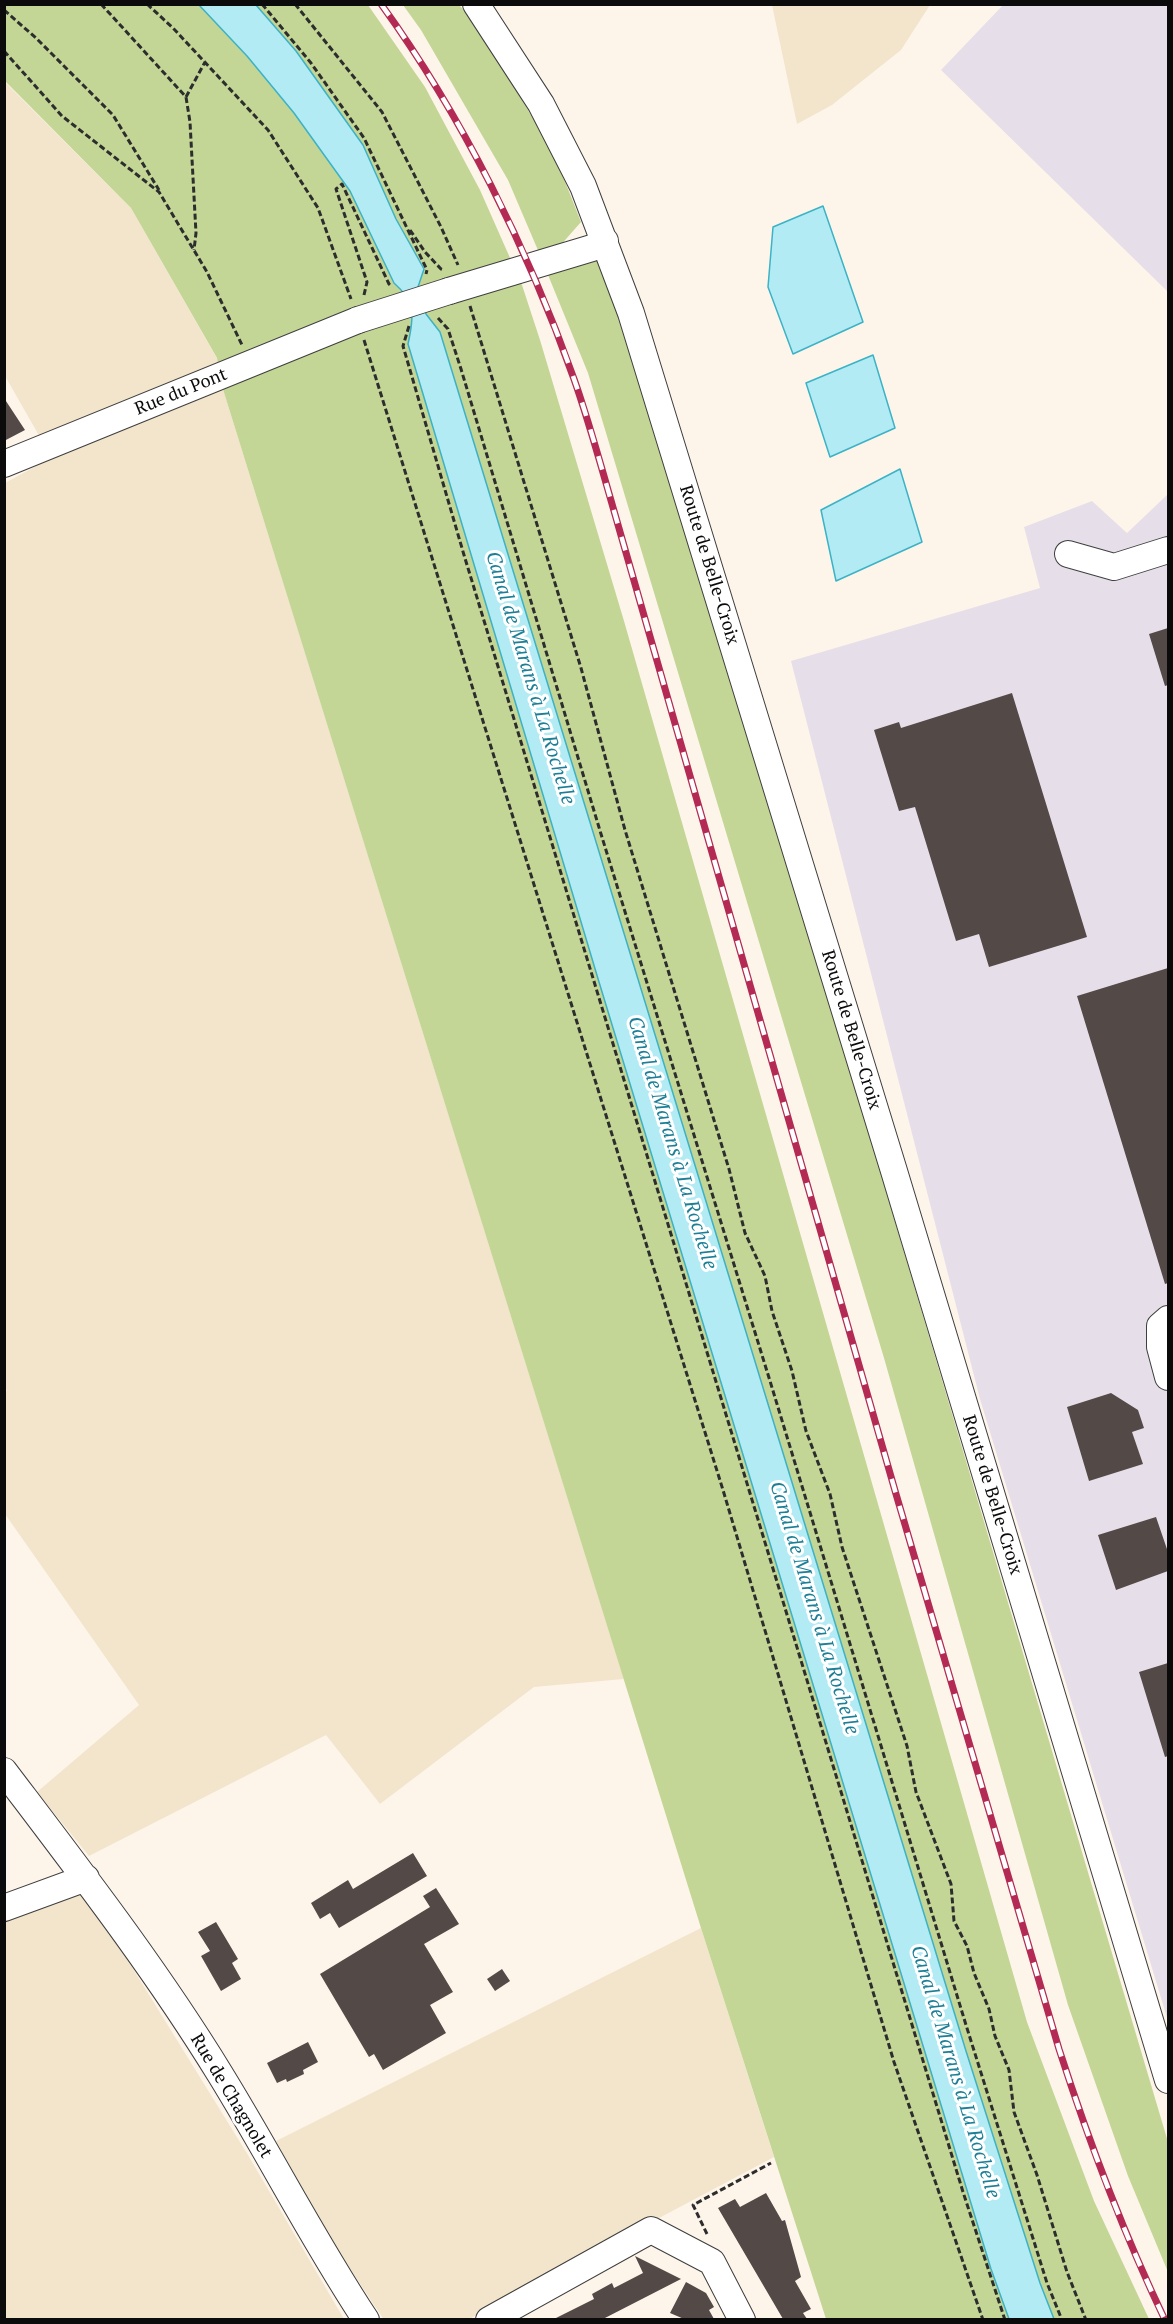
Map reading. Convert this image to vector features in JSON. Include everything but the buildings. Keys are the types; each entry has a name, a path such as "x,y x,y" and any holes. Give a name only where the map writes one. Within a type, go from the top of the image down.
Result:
{"street":[{"name":"Route de Belle-Croix","path":"476,4 541,104 584,186 631,313 1168,2080"},
{"name":"Rue du Pont","path":"4,464 251,363 356,314 458,283 592,248 605,242"},
{"path":"1068,554 1114,567 1168,550"},
{"path":"1168,1319 1160,1326 1160,1347 1168,1377"},
{"name":"Rue de Chagnolet","path":"4,1771 86,1878 158,1978 220,2074 303,2218 366,2319"},
{"path":"4,1908 86,1878"},
{"path":"489,2319 651,2230 712,2262 742,2319"}],"path":[{"path":"101,4 186,97 190,122 196,233 194,250"},
{"path":"147,4 268,130 318,208 356,314 723,1490 894,2061 983,2319"},
{"path":"262,4 311,63 364,138 428,270 425,279"},
{"path":"295,4 382,112 441,227 578,656 625,830 729,1169 745,1233 765,1276 772,1311 792,1371 806,1431 830,1494 842,1547 907,1746 916,1792 951,1884 954,1921 968,1946 974,1973 989,2009 995,2036 1010,2070 1014,2112 1037,2175 1079,2307 1086,2319"},
{"path":"4,10 36,38 113,115 207,272 251,363"},
{"path":"4,51 62,116 159,192"},
{"path":"186,97 205,63"},
{"path":"356,314 364,298 367,282 336,189 342,184 389,284 396,290"},
{"path":"403,220 425,252 458,283"},
{"path":"437,316 448,329 461,369 543,646 963,2014 1047,2283 1062,2319"},
{"path":"412,318 403,346 464,555 953,2159 1005,2319"},
{"path":"697,2254 707,2233 693,2205 771,2163"}],"shaded area":[{"path":"772,4 930,5 901,50 832,105 797,124"},
{"path":"1003,5 1168,5 1168,292 941,70"},
{"path":"4,81 131,208 219,362 41,439 5,376"},
{"path":"222,386 624,1679 534,1687 380,1804 326,1735 89,1856 37,1792 139,1705 5,1514 4,1394 7,1390 4,1387 5,483 51,458"},
{"path":"1168,494 1168,2021 980,1399 791,661 1040,588 1024,527 1092,501 1127,533"},
{"path":"82,1894 130,1964 248,2155 344,2319 5,2319 4,1920"},
{"path":"701,1928 774,2157 469,2319 384,2320 327,2234 276,2141"}],"green space":[{"path":"4,5 368,5 425,87 480,190 522,285 624,621 1027,2022 1094,2201 1149,2319 826,2319 701,1928 222,386 217,358 131,208 5,81"},
{"path":"403,5 459,5 473,20 553,151 581,222 559,247 540,255 508,180 421,30"},
{"path":"596,256 611,283 668,456 1168,2142 1168,2272 1128,2176 1068,2005 884,1358 588,373 546,270"}],"water":[{"name":"Canal de Marans à La Rochelle","path":"199,5 256,5 296,51 363,145 396,219 424,269 417,290 426,314 440,332 966,2051 1040,2283 1054,2319 1009,2319 991,2269 599,982 408,344 412,318 410,304 394,283 350,191 294,113 247,56"},
{"path":"823,206 863,322 793,354 768,287 773,227"},
{"path":"873,355 895,428 830,457 806,383"},
{"path":"900,469 922,542 836,581 821,510"}],"railway":[{"path":"381,4 439,92 491,185 536,281 578,392 896,1494 1059,2049 1108,2186 1165,2320"}]}
